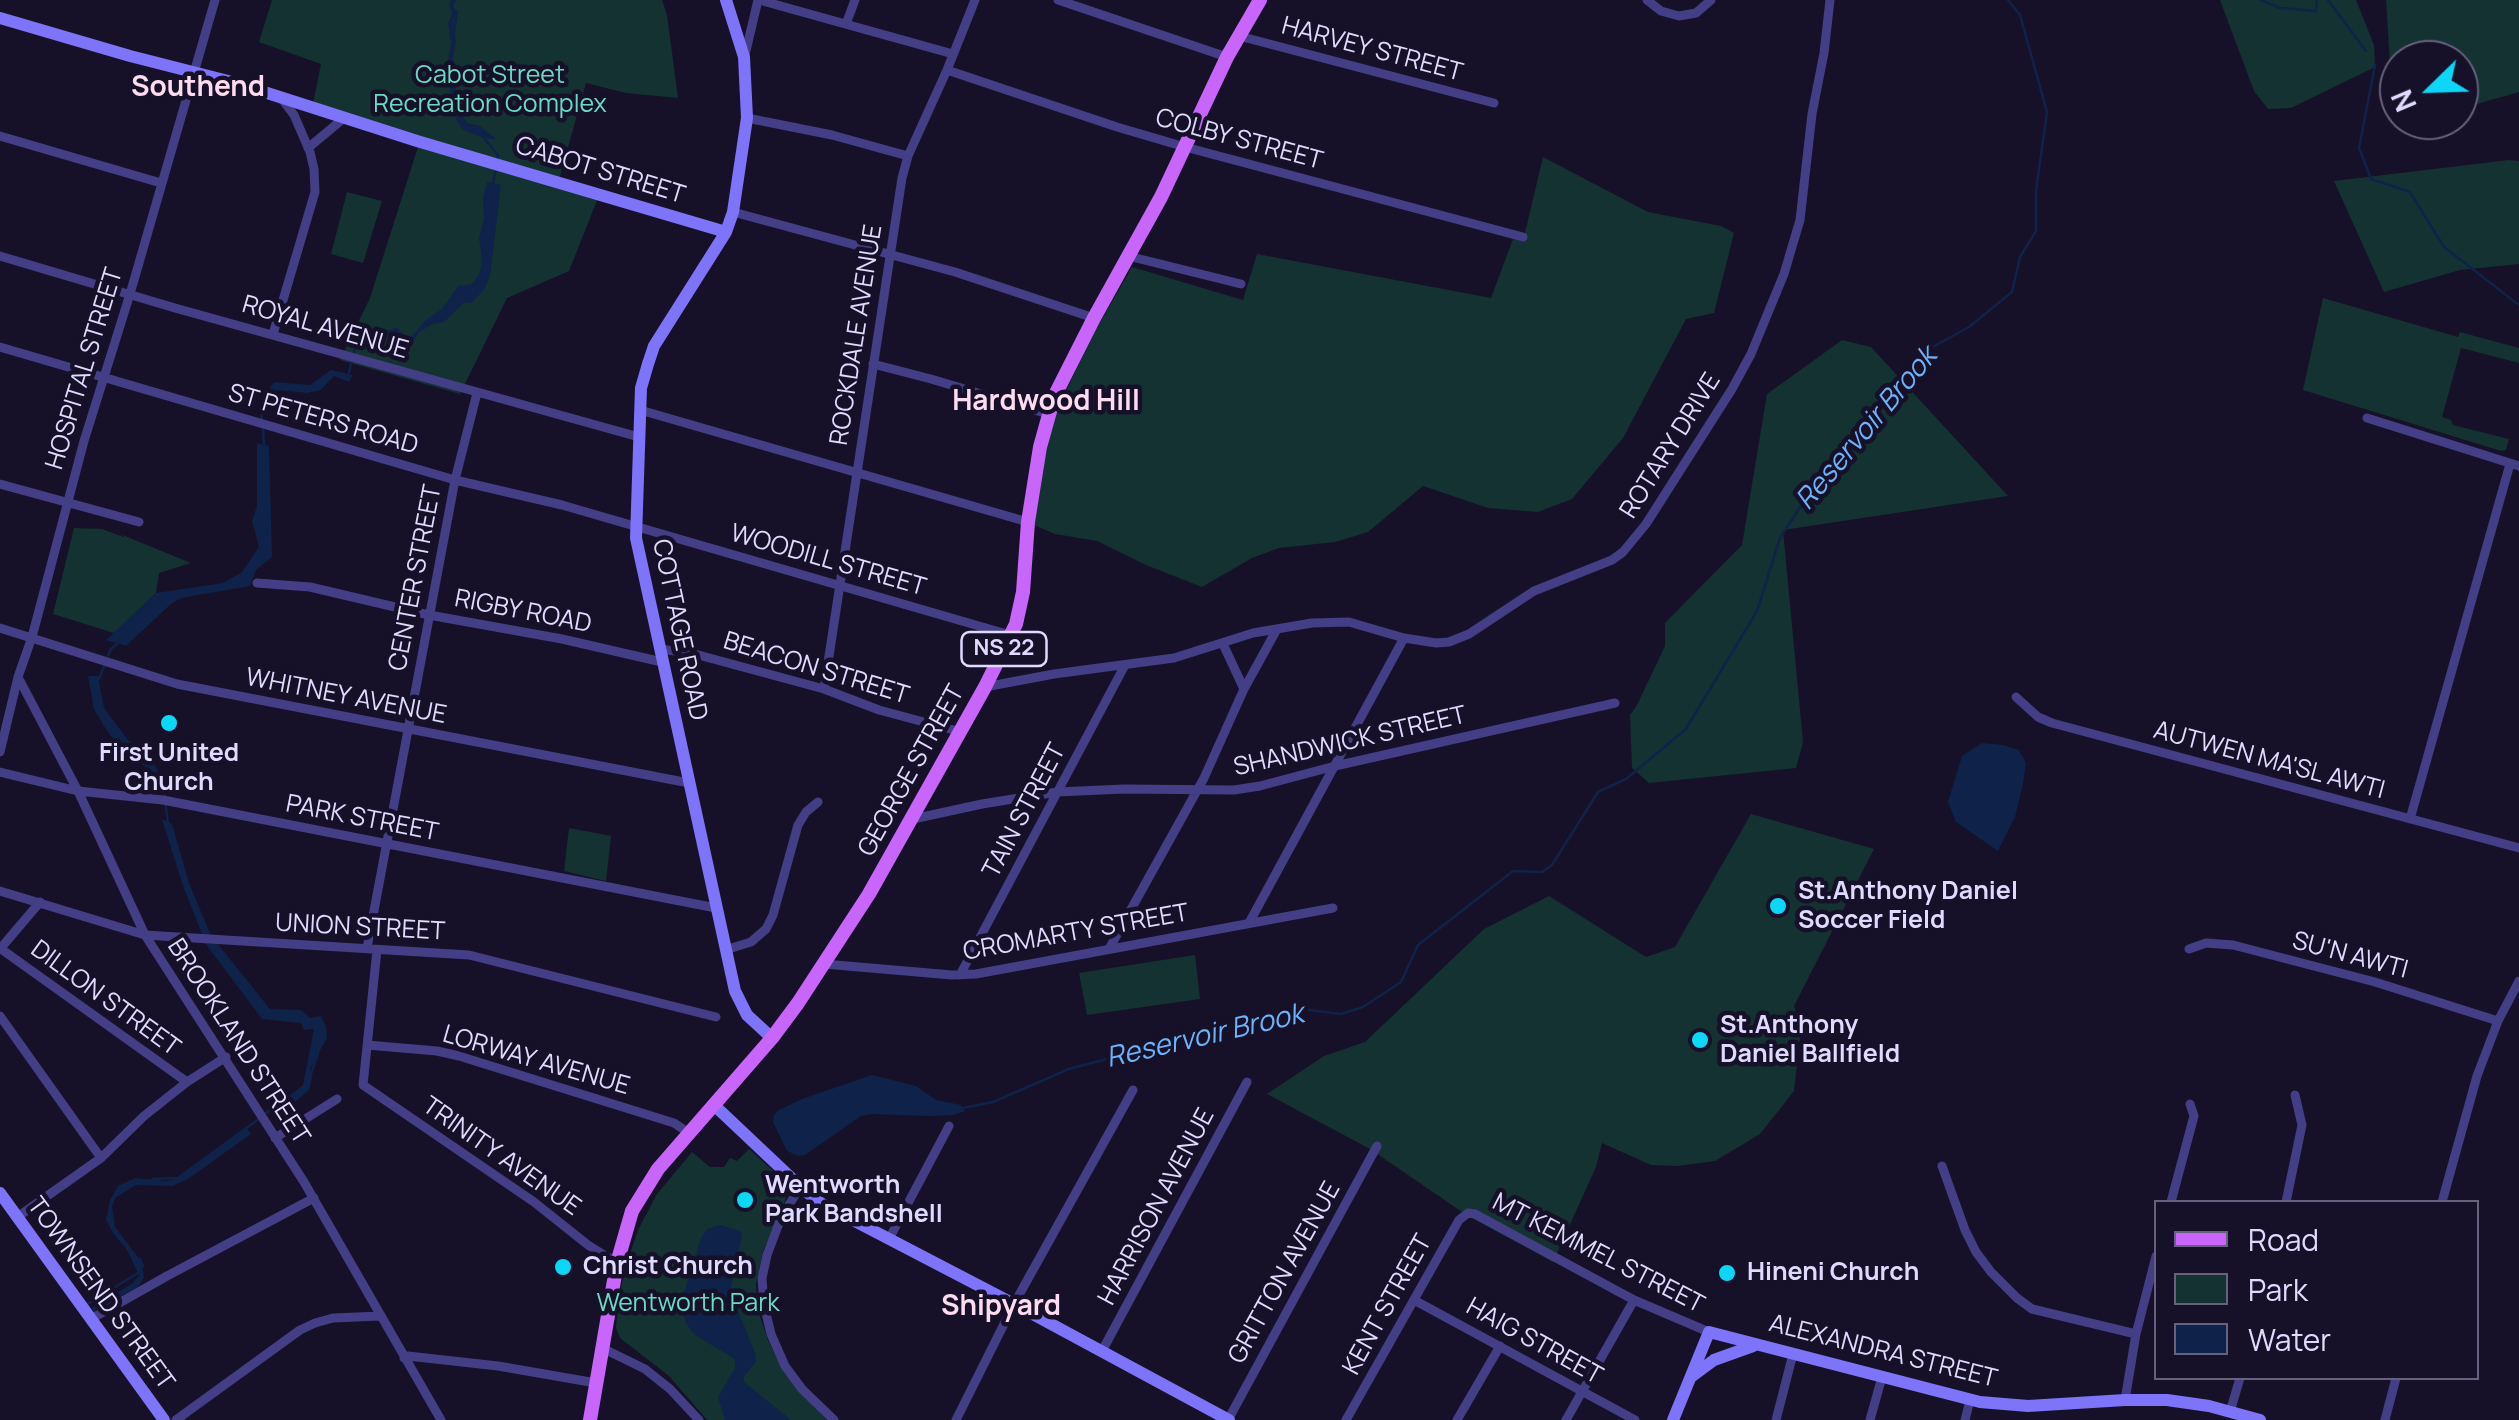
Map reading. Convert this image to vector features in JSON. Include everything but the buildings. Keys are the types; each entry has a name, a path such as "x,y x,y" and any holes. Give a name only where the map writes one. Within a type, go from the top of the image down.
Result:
{"main road":[{"name":"COTTAGE ROAD","path":"726,0 744,57 747,118 733,212 726,232 654,346 641,388 636,526 639,559 740,1003 746,1015 772,1038"},
{"name":"GEORGE STREET","path":"590,1420 617,1263 638,1199 658,1169 772,1038 824,964 913,819 985,686 1016,624 1024,592 1028,522 1040,447 1054,397 1154,210 1227,56 1260,0"},
{"name":"CABOT STREET","path":"0,18 236,84 726,232"},
{"path":"714,1104 822,1204 1229,1420"},
{"name":"TOWNSEND STREET","path":"0,1194 164,1420"},
{"path":"1673,1420 1709,1332"},
{"name":"ALEXANDRA STREET","path":"1709,1332 1970,1400 2028,1406 2167,1400 2207,1413 2230,1412 2260,1420"},
{"path":"1690,1379 1714,1360 1758,1345"}],"street":[{"name":"HOSPITAL STREET","path":"0,752 66,504 216,0"},
{"path":"744,57 758,0 954,54"},
{"path":"846,24 855,0"},
{"name":"ROCKDALE AVENUE","path":"824,689 902,178 974,0"},
{"path":"1058,0 1227,56"},
{"path":"1647,0 1665,13 1680,16 1696,13 1711,0"},
{"name":"ROTARY DRIVE","path":"985,686 1174,658 1254,633 1312,624 1349,622 1404,638 1441,643 1464,637 1534,591 1618,557 1646,524 1740,374 1792,254 1830,0"},
{"name":"HARVEY STREET","path":"1239,36 1494,103"},
{"name":"COLBY STREET","path":"947,70 1185,147 1522,238"},
{"path":"273,334 313,203 315,175 308,148 282,99"},
{"path":"308,148 344,118"},
{"path":"747,118 832,134 908,156"},
{"path":"0,136 161,183"},
{"path":"733,212 956,272 1094,318"},
{"name":"ROYAL AVENUE","path":"0,256 639,438"},
{"path":"1128,256 1241,284"},
{"name":"ST PETERS ROAD","path":"0,347 455,480 636,526"},
{"path":"873,364 1048,414"},
{"name":"CENTER STREET","path":"362,1085 372,949 386,844 455,480 476,393"},
{"path":"640,410 1028,522"},
{"path":"2367,418 2514,465 2410,819"},
{"path":"0,484 139,522"},
{"name":"WOODILL STREET","path":"636,526 1010,635"},
{"name":"RIGBY ROAD","path":"257,583 310,588 661,656"},
{"name":"WHITNEY AVENUE","path":"0,628 178,684 689,783"},
{"path":"1108,949 1197,790 1244,689 1278,628"},
{"path":"1249,924 1404,638"},
{"path":"1223,644 1244,689"},
{"name":"BEACON STREET","path":"661,656 691,653 961,732"},
{"name":"TAIN STREET","path":"960,975 1125,665"},
{"name":"BROOKLAND STREET","path":"18,677 78,790 146,935 314,1198 441,1420"},
{"name":"AUTWEN MA'SL AWTI","path":"2016,697 2052,724 2519,848"},
{"name":"SHANDWICK STREET","path":"913,819 1058,792 1234,790 1260,786 1615,703"},
{"name":"PARK STREET","path":"0,772 78,790 163,800 716,908"},
{"path":"726,950 751,942 766,929 798,825 818,802"},
{"name":"UNION STREET","path":"0,891 146,935 476,956 716,1016"},
{"path":"0,949 40,902"},
{"name":"CROMARTY STREET","path":"824,964 976,974 1332,908"},
{"name":"SU'N AWTI","path":"2189,948 2206,943 2233,945 2374,982 2498,1021"},
{"name":"DILLON STREET","path":"0,949 187,1082"},
{"path":"2443,1200 2477,1076 2498,1021 2519,981"},
{"path":"0,1016 101,1158"},
{"name":"LORWAY AVENUE","path":"367,1045 459,1056 674,1123 689,1133"},
{"path":"16,1218 101,1158 144,1116 226,1057"},
{"name":"HARRISON AVENUE","path":"1102,1352 1247,1082"},
{"name":"TRINITY AVENUE","path":"362,1085 617,1263"},
{"path":"956,1420 1014,1304 1133,1090"},
{"path":"2286,1200 2302,1125 2295,1096"},
{"path":"276,1138 337,1098"},
{"path":"2172,1200 2194,1116 2190,1104"},
{"path":"889,1239 949,1126"},
{"name":"GRITTON AVENUE","path":"1229,1420 1377,1146"},
{"path":"1942,1166 1964,1230 2007,1290 2032,1309 2136,1334"},
{"path":"800,1187 781,1218 770,1247 762,1295 771,1334 785,1366 834,1420"},
{"path":"85,1311 314,1198"},
{"name":"KENT STREET","path":"1346,1420 1459,1220 1468,1213"},
{"name":"MT KEMMEL STREET","path":"1468,1213 1634,1300 1709,1332"},
{"path":"2126,1400 2136,1334 2154,1264"},
{"name":"HAIG STREET","path":"1414,1300 1635,1420"},
{"path":"1566,1420 1634,1300"},
{"path":"176,1420 315,1322 380,1316"},
{"path":"1458,1420 1500,1346"},
{"path":"602,1348 645,1369 699,1420"},
{"path":"1776,1420 1793,1354"},
{"path":"404,1358 498,1366 596,1383"},
{"path":"1870,1420 1882,1377"},
{"path":"2230,1412 2239,1380"},
{"path":"2386,1420 2396,1380"},
{"path":"1964,1420 1970,1400"}],"green space":[{"name":"Cabot Street Recreation Complex","path":"272,0 662,0 678,98 626,93 586,83 558,183 598,198 569,271 507,298 460,394 340,360 370,298 418,147 311,113 321,64 259,42"},
{"path":"2220,0 2356,0 2374,45 2375,67 2291,108 2268,109 2254,91"},
{"path":"2386,0 2519,0 2519,92 2479,103 2479,40 2388,40"},
{"path":"1543,157 1648,212 1721,226 1734,233 1714,313 1686,319 1623,438 1572,499 1538,512 1488,508 1423,486 1368,532 1335,542 1279,548 1252,558 1202,587 1097,541 1055,534 1034,525 1054,415 1132,267 1243,300 1257,254 1491,298 1513,239 1523,241"},
{"path":"2519,161 2519,264 2460,270 2384,292 2334,181"},
{"path":"347,192 382,201 363,263 331,254"},
{"path":"2323,298 2458,337 2460,332 2519,348 2519,363 2461,348 2442,417 2453,425 2509,439 2506,450 2303,390"},
{"path":"1842,340 1871,347 2008,496 1783,530 1803,742 1796,768 1649,783 1632,768 1630,715 1665,646 1665,623 1742,545 1767,394"},
{"path":"74,528 102,529 126,538 120,534 191,563 159,573 156,593 114,633 53,614"},
{"path":"1751,814 1874,849 1794,1006 1801,1028 1794,1091 1760,1134 1715,1161 1651,1165 1602,1143 1596,1167 1553,1262 1468,1216 1370,1149 1267,1094 1324,1056 1365,1042 1484,929 1549,896 1646,957 1675,947"},
{"path":"569,828 611,836 606,881 564,871"},
{"path":"1195,955 1200,999 1087,1015 1079,973"},
{"name":"Wentworth Park","path":"749,1149 791,1187 763,1251 756,1284 757,1308 785,1374 827,1420 707,1420 669,1376 620,1338 616,1328 625,1268 638,1230 657,1194 692,1152 710,1167 724,1167 730,1158 737,1161"}],"water":[{"path":"451,0 456,0 453,7 457,12 453,20 453,57 457,109 463,122 480,126 496,139 462,129 452,112 448,61"},
{"path":"487,182 501,185 490,276 484,290 444,322 419,332 414,340 397,344 391,336 371,344 361,341 396,329 410,338 442,309 458,286 472,284 482,261 479,237"},
{"path":"331,370 353,375 349,382 334,376 321,390 307,393 277,390 269,405 260,401 274,382 310,385"},
{"path":"257,443 269,446 272,557 256,570 250,586 181,598 126,646 106,640 156,593 223,583 242,572 259,547 252,521 257,506"},
{"path":"88,676 98,676 104,708 128,740 151,758 163,781 120,747 107,731 94,709"},
{"path":"1982,743 2019,750 2026,763 2015,817 1998,851 1956,822 1948,802 1962,756"},
{"path":"162,819 172,824 189,883 211,936 203,936"},
{"path":"205,943 217,943 270,1009 301,1010 310,1018 321,1016 327,1038 310,1069 309,1090 284,1112 280,1103 303,1085 314,1029 304,1030 301,1023 262,1019"},
{"path":"872,1075 916,1086 936,1100 961,1105 965,1111 954,1115 861,1116 805,1155 787,1151 773,1122 779,1110"},
{"path":"247,1128 251,1134 188,1179 173,1186 136,1185 115,1198 115,1227 141,1261 144,1277 139,1286 94,1312 92,1308 133,1283 139,1275 106,1220 118,1186 135,1178 178,1178"},
{"path":"721,1225 740,1231 742,1236 730,1291 756,1355 744,1382 791,1420 725,1420 718,1397 735,1368 735,1359 695,1335 686,1324 684,1293 701,1238 707,1229"}],"waterway":[{"name":"Reservoir Brook","path":"963,1108 993,1102 1069,1069 1195,1040 1301,1009 1341,1014 1363,1007 1401,982 1418,945 1513,871 1542,872 1552,865 1598,792 1626,779 1686,729 1757,611 1780,538 1819,478 1927,350 1969,327 2012,292 2020,257 2036,231 2036,191 2047,112 2020,15 2008,0"},
{"name":"Reservoir Brook","path":"2261,0 2280,8 2316,11 2317,0"},
{"path":"2328,0 2366,51"},
{"path":"454,33 457,11"},
{"path":"2375,65 2359,148 2371,179 2410,192 2444,247 2519,305"},
{"path":"456,105 466,124"},
{"path":"484,138 498,155 497,160"},
{"path":"493,184 496,168"},
{"path":"382,334 398,330"},
{"path":"354,352 366,342"},
{"path":"348,376 352,360"},
{"path":"262,421 261,407 265,401"},
{"path":"263,429 264,446"},
{"path":"108,656 118,643"},
{"path":"99,679 105,664"},
{"path":"163,782 168,824"},
{"path":"311,1074 318,1053"},
{"path":"266,1113 280,1103"},
{"path":"153,1179 178,1178 260,1118"},
{"path":"86,1305 138,1273 143,1266 140,1259"}],"place":[{"name":"First United Church","path":"169,723"},
{"name":"St.Anthony Daniel Soccer Field","path":"1778,906"},
{"name":"St.Anthony Daniel Ballfield","path":"1700,1040"},
{"name":"Wentworth Park Bandshell","path":"745,1200"},
{"name":"Christ Church","path":"563,1267"},
{"name":"Hineni Church","path":"1727,1273"}],"district":[{"name":"Southend","path":"198,88"},
{"name":"Hardwood Hill","path":"1046,402"},
{"name":"Shipyard","path":"1001,1307"}]}
